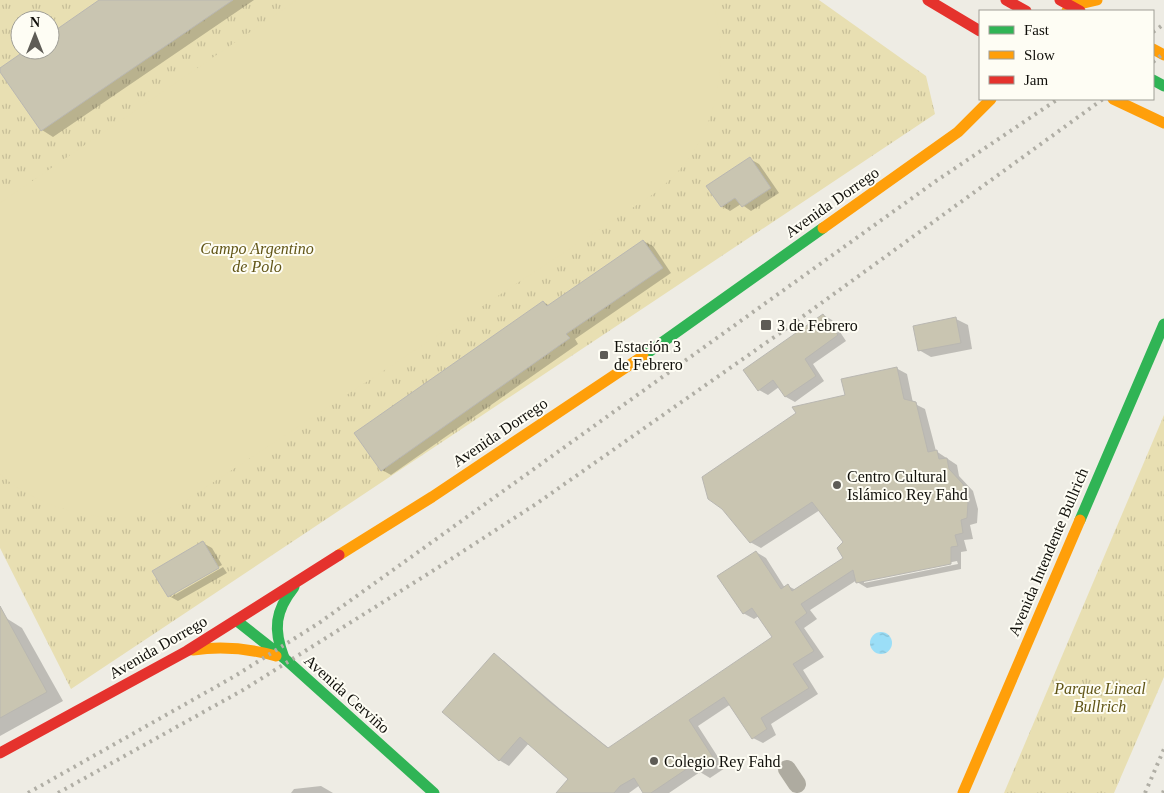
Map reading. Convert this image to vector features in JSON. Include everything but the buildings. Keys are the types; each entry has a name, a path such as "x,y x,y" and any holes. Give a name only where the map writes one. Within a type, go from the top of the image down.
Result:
{"main road":[{"path":"928,0 979,30"},
{"path":"1006,0 1024,10"},
{"path":"1060,0 1072,7 1096,0"},
{"name":"Avenida Dorrego","path":"0,753 187,651 432,497 636,361 958,132 989,100"},
{"path":"1115,100 1164,123"},
{"name":"Avenida Intendente Bullrich","path":"962,793 1164,324"},
{"path":"284,658 278,645 277,615 285,598 298,582"},
{"name":"Avenida Cerviño","path":"237,621 284,658 434,793"},
{"path":"187,651 219,647 241,648 284,658"}],"street":[{"path":"787,768 797,784"}],"green space":[{"name":"Campo Argentino de Polo","path":"0,0 819,0 926,76 935,114 71,689 0,548"},
{"name":"Campo Argentino de Polo","path":"297,0 712,0 720,38 719,78 716,97 703,134 694,151 676,174 655,193 180,504 155,513 118,517 101,516 84,514 52,505 16,487 0,474 0,203"},
{"name":"Parque Lineal Bullrich","path":"1164,415 1164,677 1114,793 1004,793"}],"water":[{"path":"881,632 889,635 892,643 889,651 881,654 873,651 870,643 873,635"}],"railway":[{"path":"1154,31 1164,24"},
{"path":"1154,61 1164,53"},
{"path":"28,793 235,676 319,623 936,181 1057,100"},
{"path":"58,793 243,690 536,504 780,333 1102,100"},
{"path":"1145,793 1164,749"}],"traffic: fast":[{"path":"1154,81 1164,86"},
{"path":"643,356 823,228"},
{"path":"1080,520 1164,324"},
{"path":"284,658 278,638 278,621 283,604 294,587"},
{"path":"237,621 284,658 434,793"}],"traffic: slow":[{"path":"1068,10 1071,6 1097,0"},
{"path":"1154,50 1164,55"},
{"path":"823,228 958,132 990,100"},
{"path":"1115,100 1164,123"},
{"path":"339,555 432,497 643,356"},
{"path":"963,793 1080,520"},
{"path":"193,650 235,648 276,656"}],"traffic: jam":[{"path":"928,0 979,30"},
{"path":"1006,0 1024,10"},
{"path":"1060,0 1078,10"},
{"path":"0,753 187,651 339,555"}],"place":[{"name":"3 de Febrero","path":"766,325"},
{"name":"Estación 3 de Febrero","path":"604,355"},
{"name":"Centro Cultural Islámico Rey Fahd","path":"837,485"},
{"name":"Colegio Rey Fahd","path":"654,761"}]}
